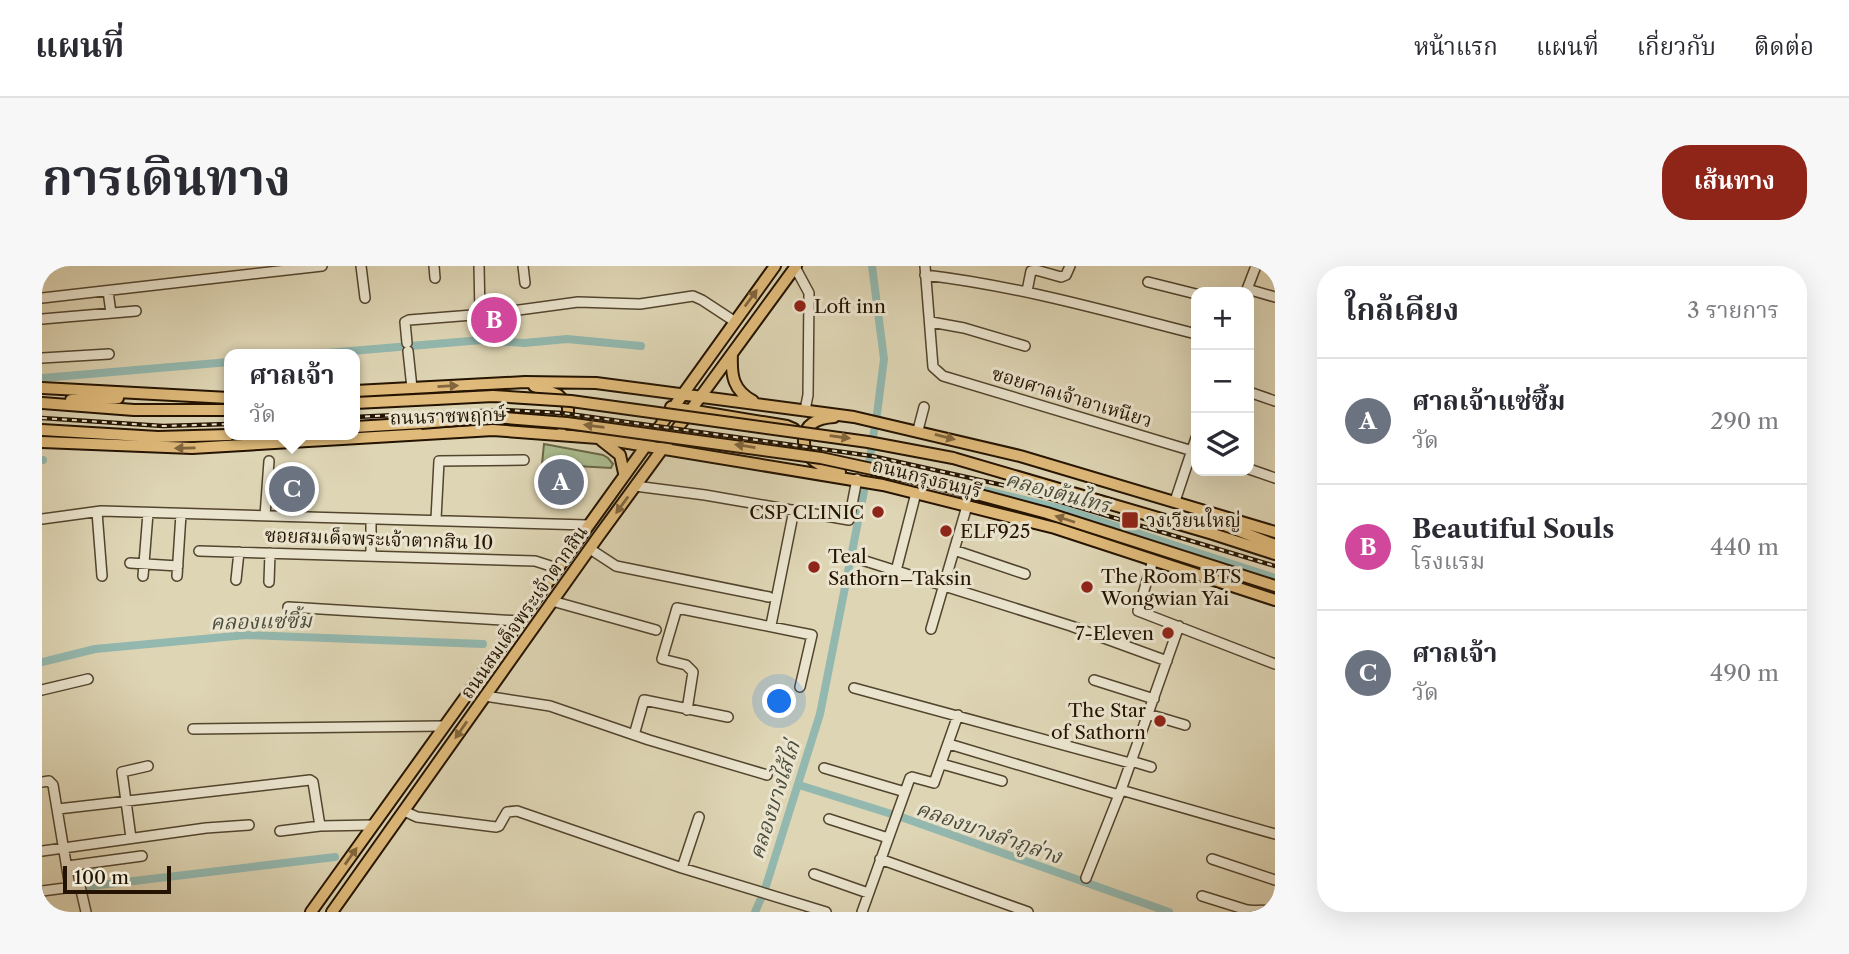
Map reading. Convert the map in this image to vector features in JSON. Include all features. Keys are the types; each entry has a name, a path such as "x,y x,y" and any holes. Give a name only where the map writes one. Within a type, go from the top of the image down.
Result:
{"main road":[{"name":"ถนนสมเด็จพระเจ้าตากสิน","path":"311,912 644,445 674,411 682,393 775,266"},
{"name":"ถนนสมเด็จพระเจ้าตากสิน","path":"337,910 552,601 796,267"},
{"path":"732,354 734,385 743,396 755,402"},
{"path":"525,382 558,395 568,405 568,418 559,430 545,432"},
{"name":"ถนนราชพฤกษ์","path":"360,391 525,382 620,385 682,393"},
{"path":"42,388 224,398"},
{"path":"682,393 854,417 918,430 1020,456 1275,532"},
{"name":"ถนนราชพฤกษ์","path":"360,403 493,396 674,411"},
{"path":"42,402 187,397"},
{"path":"42,402 134,410 224,410"},
{"path":"674,411 691,410 788,426 804,438"},
{"name":"ถนนกรุงธนบุรี","path":"674,411 953,458 1275,554"},
{"path":"854,417 819,419 811,424 806,430 804,450 810,457 858,480"},
{"name":"ถนนราชพฤกษ์","path":"360,427 494,418 567,423 662,435"},
{"name":"ถนนราชพฤกษ์","path":"360,438 493,430 545,432 644,445"},
{"path":"42,431 158,437 224,435"},
{"path":"42,431 126,447"},
{"name":"ถนนกรุงธนบุรี","path":"662,435 821,458 932,482 1046,513 1275,586"},
{"path":"598,438 620,455 624,473"},
{"name":"ถนนราชพฤกษ์","path":"42,442 192,448 326,440"},
{"name":"ถนนกรุงธนบุรี","path":"644,445 858,480 916,493 1055,528 1275,600"},
{"path":"1107,481 1275,545"},
{"path":"1055,528 1247,577"}],"street":[{"path":"42,298 322,266"},
{"path":"361,266 365,298"},
{"path":"434,266 435,278"},
{"path":"479,266 480,314"},
{"path":"523,266 525,283"},
{"path":"1027,292 1031,271 1061,277 1066,275 1070,266"},
{"path":"796,267 809,293 808,395 805,410"},
{"path":"1248,287 1256,269"},
{"path":"1025,346 957,326 931,322 925,271 1027,292 1191,333"},
{"path":"1148,282 1191,293"},
{"path":"108,291 111,313"},
{"path":"1254,293 1275,297"},
{"path":"412,388 405,322 409,320 501,313 578,302 640,304 693,296 734,321"},
{"path":"42,319 136,311"},
{"name":"ซอยศาลเจ้าอาเหนียว","path":"931,322 933,366 943,376 1191,451"},
{"path":"42,358 109,354"},
{"path":"1254,394 1275,401"},
{"path":"918,430 924,407"},
{"path":"436,519 439,461 524,460"},
{"path":"1175,501 1191,460"},
{"path":"265,516 269,461"},
{"path":"1254,471 1275,478"},
{"path":"635,486 849,520 858,480"},
{"path":"896,571 916,493"},
{"path":"931,629 967,506"},
{"path":"771,625 794,510"},
{"path":"42,519 97,512 587,525"},
{"path":"97,512 102,576"},
{"path":"143,576 148,513"},
{"path":"130,563 177,571 181,514"},
{"path":"371,519 371,556"},
{"path":"590,548 616,566 769,597"},
{"path":"954,550 1025,575"},
{"name":"ซอยสมเด็จพระเจ้าตากสิน 10","path":"199,551 535,561 557,568"},
{"path":"236,580 239,552"},
{"path":"269,582 270,553"},
{"path":"862,560 1071,626 1167,661"},
{"path":"1153,560 1137,610 1275,664"},
{"path":"552,601 656,629"},
{"path":"288,607 519,621"},
{"path":"687,710 693,672 686,665 662,659 677,608 812,635 800,687"},
{"path":"1086,878 1120,792 1179,626"},
{"path":"42,690 88,679"},
{"path":"1094,680 1154,699"},
{"path":"854,688 1151,767"},
{"path":"485,696 550,706 767,775"},
{"path":"635,735 645,700 728,717"},
{"path":"1148,714 1185,725"},
{"path":"862,912 911,777 934,783 958,715"},
{"path":"194,729 443,726"},
{"path":"949,744 1275,834"},
{"path":"942,764 1002,781"},
{"path":"131,838 122,771 148,766"},
{"path":"824,768 905,792"},
{"path":"58,809 310,780 313,782 320,826"},
{"path":"42,782 49,781 53,785 70,887"},
{"path":"404,811 418,817 496,827 507,812 517,811 682,868 826,912"},
{"path":"682,868 699,817"},
{"path":"829,819 888,838"},
{"path":"42,851 206,828 249,825"},
{"path":"280,831 320,826 373,825"},
{"path":"68,866 142,856"},
{"path":"880,859 1028,912"},
{"path":"1212,859 1275,880"},
{"path":"814,874 868,893"},
{"path":"42,891 80,886 86,912"},
{"path":"1202,895 1252,911 1258,908 1273,912"}],"green space":[{"path":"544,444 603,455 613,464 611,468 542,464"}],"waterway":[{"name":"คลองบางไส้ไก่","path":"872,266 884,359 877,414"},
{"path":"360,350 482,340 524,343 567,339 641,346"},
{"path":"42,378 224,362"},
{"name":"คลองบางไส้ไก่","path":"869,464 874,431"},
{"name":"คลองต้นไทร","path":"869,462 1066,510 1275,578"},
{"name":"คลองบางไส้ไก่","path":"755,912 765,889 820,714 864,491"},
{"name":"คลองแซ่ซิ้ม","path":"42,662 95,649 246,635 483,644"},
{"name":"คลองบางลำภูล่าง","path":"799,785 901,817 1169,912"},
{"path":"83,887 335,857"}],"railway":[{"path":"360,417 504,410 562,413 872,456 1011,487 1275,566"},
{"path":"42,418 163,426 224,424"}],"place":[{"name":"Loft inn","path":"800,306"},
{"name":"Beautiful Souls","path":"494,320"},
{"name":"ศาลเจ้าแซ่ซิ้ม","path":"561,482"},
{"name":"ศาลเจ้า","path":"292,489"},
{"name":"CSP CLINIC","path":"878,512"},
{"name":"วงเวียนใหญ่","path":"1130,520"},
{"name":"ELF925","path":"946,531"},
{"name":"Teal Sathorn–Taksin","path":"814,567"},
{"name":"The Room BTS Wongwian Yai","path":"1087,587"},
{"name":"7-Eleven","path":"1168,633"},
{"name":"The Star of Sathorn","path":"1160,721"}]}
